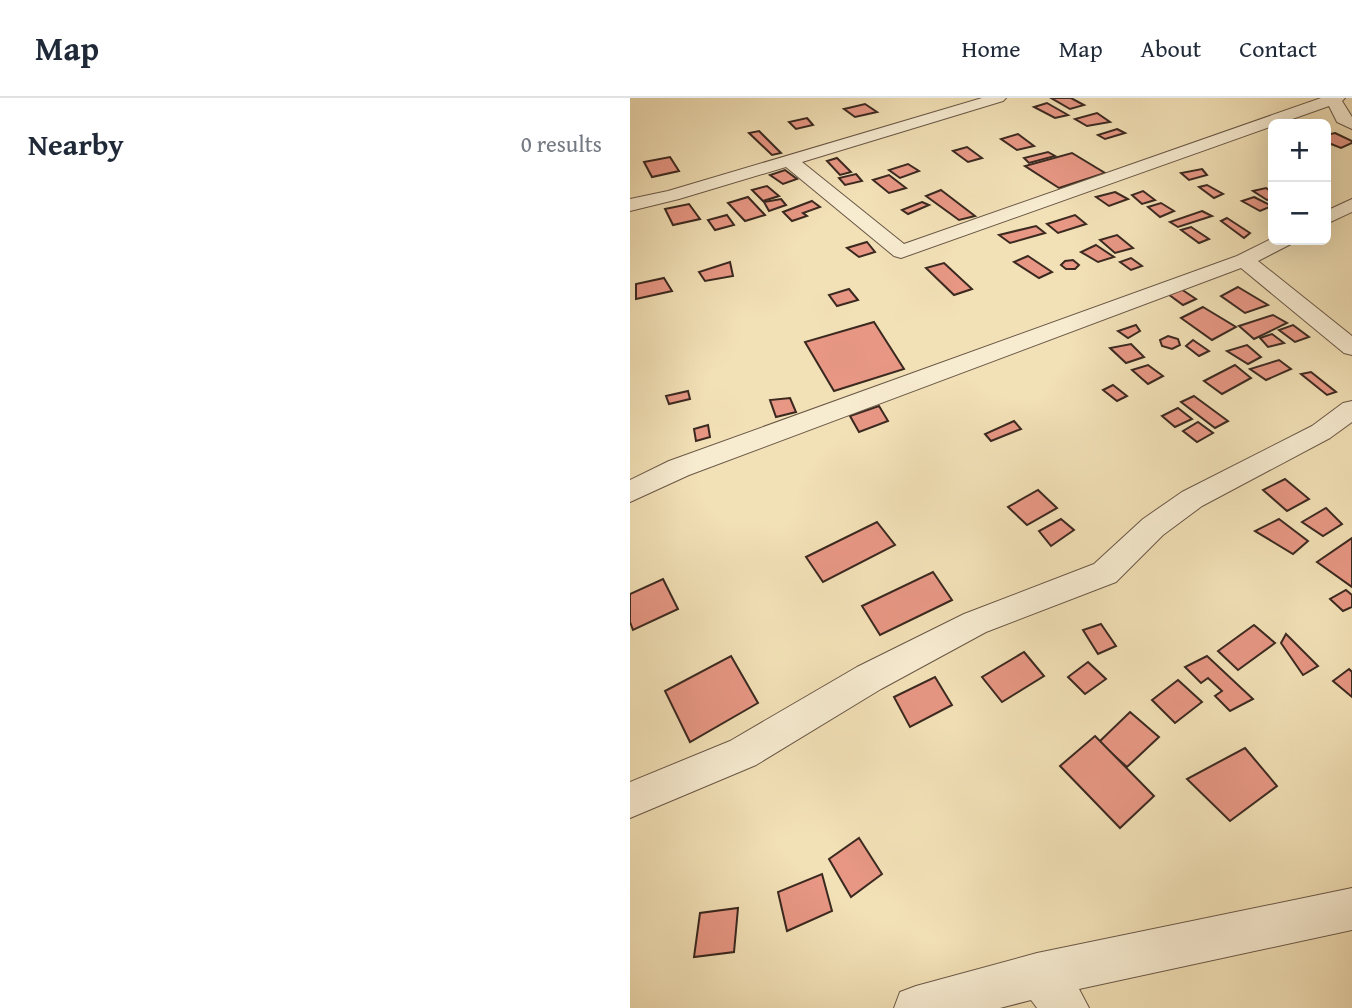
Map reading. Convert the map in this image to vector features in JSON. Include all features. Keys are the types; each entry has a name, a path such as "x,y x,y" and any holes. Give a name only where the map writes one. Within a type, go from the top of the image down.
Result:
{"street":[{"path":"630,205 673,195 998,98"},
{"path":"789,160 901,252 1333,98 1343,120 1352,124"},
{"path":"1331,216 1352,205"},
{"path":"630,492 679,468 1244,260 1274,245"},
{"path":"1244,260 1352,348"},
{"path":"630,800 743,753 869,678 975,623 1105,573 1153,527 1192,499 1321,432 1352,410"},
{"path":"916,1008 1037,975 1352,909"},
{"path":"1037,975 1067,1008"}],"building":[{"path":"1051,98 1071,98 1084,105 1070,109"},
{"path":"1047,103 1068,115 1055,118 1034,107"},
{"path":"865,104 877,112 855,117 844,109"},
{"path":"1097,113 1110,122 1087,126 1075,119"},
{"path":"807,118 813,125 796,129 789,122"},
{"path":"1117,129 1125,133 1105,139 1098,135"},
{"path":"759,131 781,153 772,155 749,133"},
{"path":"1335,133 1352,143 1341,148 1331,144 1331,134"},
{"path":"1018,134 1034,146 1017,150 1001,139"},
{"path":"967,147 982,158 968,162 953,151"},
{"path":"1048,152 1055,156 1029,163 1024,158"},
{"path":"1072,153 1105,173 1059,188 1025,166"},
{"path":"670,157 679,171 652,177 644,162"},
{"path":"837,158 851,172 840,175 827,161"},
{"path":"908,164 919,171 900,178 889,170"},
{"path":"1202,169 1207,175 1189,180 1181,173"},
{"path":"785,170 797,179 783,184 770,175"},
{"path":"856,174 862,181 845,185 839,178"},
{"path":"889,175 906,188 889,193 873,180"},
{"path":"1207,185 1223,194 1214,198 1199,187"},
{"path":"767,186 779,196 763,201 752,190"},
{"path":"1266,188 1268,200 1267,200 1253,191"},
{"path":"941,190 975,216 959,220 926,196"},
{"path":"1143,191 1155,200 1142,204 1132,195"},
{"path":"1115,192 1128,199 1109,206 1096,197"},
{"path":"748,197 765,215 745,221 728,203"},
{"path":"1254,197 1268,204 1268,208 1260,211 1242,201"},
{"path":"781,199 786,205 769,211 764,202"},
{"path":"812,201 820,207 803,213 807,216 792,221 783,212"},
{"path":"922,202 929,205 908,214 902,210"},
{"path":"1161,203 1174,211 1160,217 1148,207"},
{"path":"689,204 700,219 673,225 665,209"},
{"path":"1202,211 1212,216 1178,227 1170,222"},
{"path":"727,215 734,225 715,230 708,220"},
{"path":"1075,215 1086,224 1058,233 1047,224"},
{"path":"1227,218 1250,233 1244,238 1221,221"},
{"path":"1036,226 1045,233 1010,243 999,235"},
{"path":"1191,227 1209,239 1199,243 1181,230"},
{"path":"1117,235 1133,248 1115,253 1100,240"},
{"path":"867,242 875,252 859,257 847,248"},
{"path":"1096,245 1114,257 1098,262 1081,252"},
{"path":"1028,256 1052,272 1039,278 1014,262"},
{"path":"1131,258 1142,266 1131,270 1120,262"},
{"path":"1073,260 1079,265 1075,269 1066,269 1061,265 1065,261"},
{"path":"730,262 733,276 705,281 699,272"},
{"path":"944,263 972,289 954,295 926,268"},
{"path":"664,278 672,291 636,299 636,284"},
{"path":"1238,287 1268,305 1245,313 1221,296"},
{"path":"849,289 858,300 837,306 829,295"},
{"path":"1181,289 1196,299 1183,305 1168,294"},
{"path":"1203,307 1236,327 1212,340 1181,318"},
{"path":"1273,315 1287,323 1254,339 1239,326"},
{"path":"874,322 904,369 834,391 805,342"},
{"path":"1136,325 1140,331 1128,338 1118,331"},
{"path":"1293,325 1309,337 1295,342 1279,330"},
{"path":"1272,334 1284,343 1268,347 1260,338"},
{"path":"1168,336 1178,339 1180,345 1172,349 1162,346 1160,340"},
{"path":"1193,340 1209,351 1199,356 1186,346"},
{"path":"1131,344 1144,357 1126,363 1110,348"},
{"path":"1247,345 1261,357 1248,364 1227,351"},
{"path":"1279,360 1291,369 1266,380 1250,369"},
{"path":"1148,365 1163,376 1148,384 1132,370"},
{"path":"1235,365 1251,378 1222,394 1204,381"},
{"path":"1311,372 1336,392 1327,395 1301,374"},
{"path":"1113,385 1127,396 1117,401 1103,390"},
{"path":"688,391 690,399 669,404 666,396"},
{"path":"1194,396 1228,421 1215,428 1181,402"},
{"path":"790,398 796,412 776,417 770,400"},
{"path":"879,406 888,421 859,432 850,416"},
{"path":"1178,408 1192,419 1175,427 1162,416"},
{"path":"1014,421 1021,429 991,441 985,434"},
{"path":"1198,422 1213,433 1197,442 1183,431"},
{"path":"708,425 710,437 696,441 694,429"},
{"path":"1285,479 1309,499 1287,511 1263,490"},
{"path":"1038,490 1057,508 1027,525 1008,507"},
{"path":"1326,508 1342,524 1323,536 1302,522"},
{"path":"1061,519 1074,530 1051,546 1039,531"},
{"path":"1279,519 1308,541 1293,554 1255,531"},
{"path":"877,522 895,545 823,582 806,557"},
{"path":"1352,538 1352,587 1317,562"},
{"path":"933,572 952,600 880,635 862,606"},
{"path":"663,579 678,609 633,630 630,622 630,594"},
{"path":"1346,590 1352,595 1352,607 1343,611 1330,599"},
{"path":"1101,624 1116,646 1098,654 1083,630"},
{"path":"1254,625 1275,643 1238,670 1218,651"},
{"path":"1286,634 1318,666 1303,675 1281,643"},
{"path":"1024,652 1044,676 1002,702 982,677"},
{"path":"731,656 758,703 690,742 665,691"},
{"path":"1207,656 1253,699 1230,711 1215,696 1222,691 1208,678 1201,683 1185,667"},
{"path":"1088,662 1106,679 1085,694 1068,677"},
{"path":"1349,669 1352,672 1352,697 1333,681"},
{"path":"935,677 952,705 910,727 894,697"},
{"path":"1178,680 1202,702 1175,723 1152,700"},
{"path":"1130,712 1159,737 1127,767 1099,742"},
{"path":"1095,736 1154,796 1120,828 1060,766"},
{"path":"1245,748 1277,786 1230,821 1187,779"},
{"path":"859,838 882,874 851,897 829,859"},
{"path":"822,874 832,911 787,931 778,892"},
{"path":"738,908 734,952 694,957 700,913"}]}
